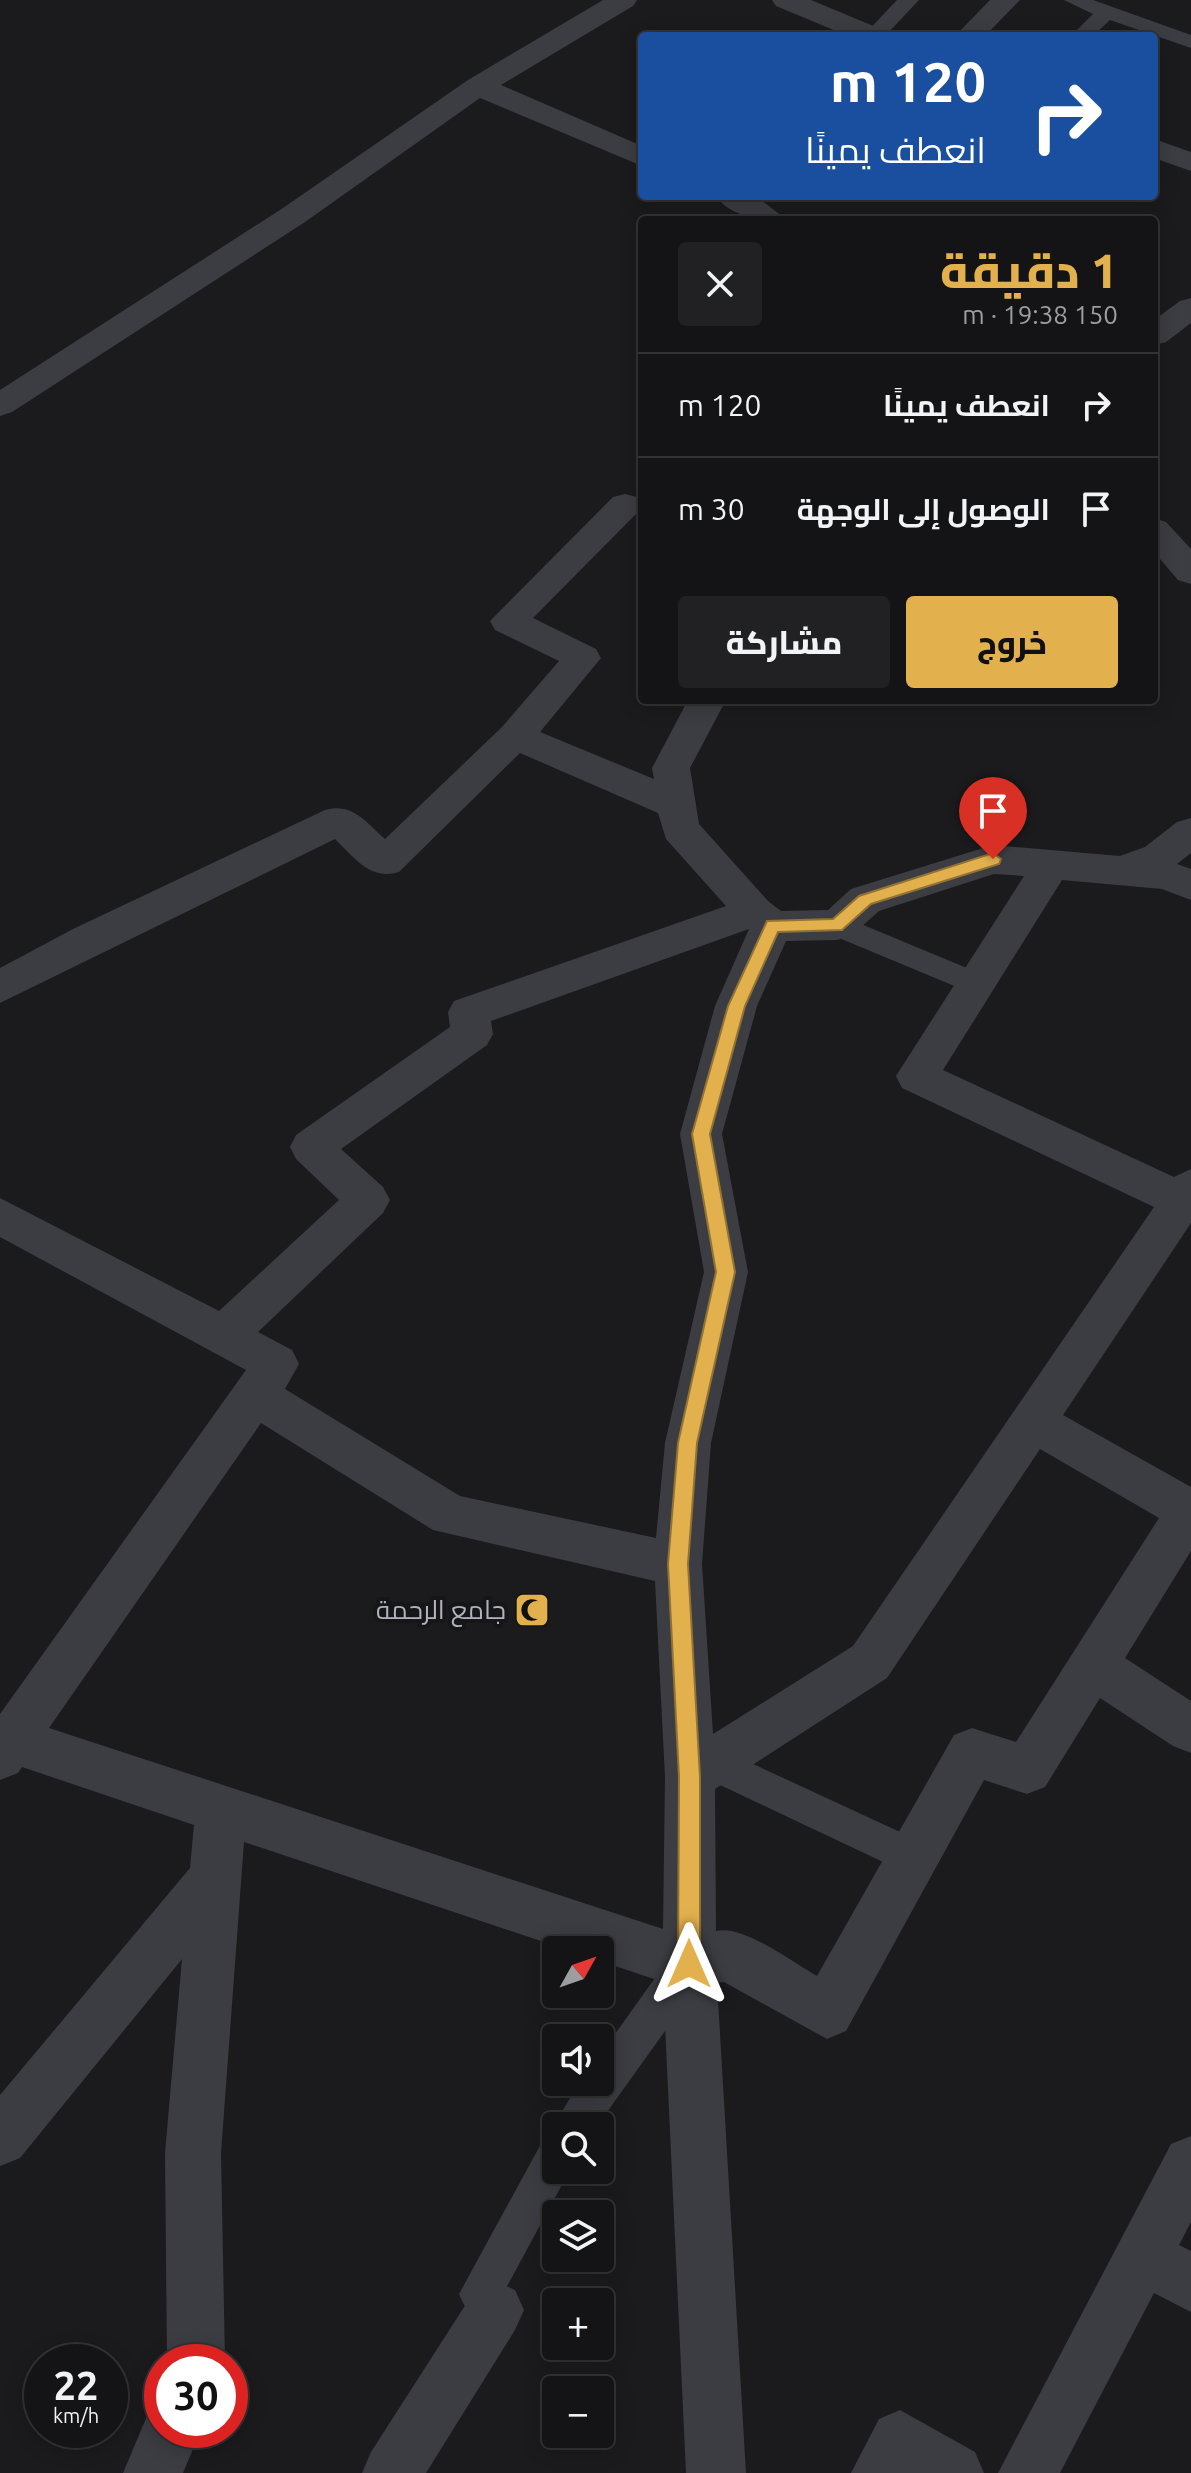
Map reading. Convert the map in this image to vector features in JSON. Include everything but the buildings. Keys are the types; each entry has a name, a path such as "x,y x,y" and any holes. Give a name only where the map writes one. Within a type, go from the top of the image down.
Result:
{"street":[{"path":"0,405 294,215 478,86 623,0"},
{"path":"788,0 864,32"},
{"path":"973,32 1006,0"},
{"path":"478,86 638,155"},
{"path":"1158,150 1191,162"},
{"path":"1158,332 1191,308"},
{"path":"0,987 87,940 339,820 385,862 515,736 583,658 508,621 625,505"},
{"path":"1158,535 1191,572"},
{"path":"705,704 671,768 680,829 763,919"},
{"path":"515,736 677,805"},
{"path":"1121,871 1159,857 1191,832"},
{"path":"223,1336 368,1200 311,1147 472,1034 469,1012 763,919 837,925 865,900 993,859 1166,875 1191,885"},
{"path":"701,1770 870,1662 1187,1193 917,1076 1052,864"},
{"path":"716,2473 689,1964 701,1770 678,1564 688,1443 726,1272 701,1134 763,919"},
{"path":"0,1216 276,1364 6,1748 221,1810 689,1964 728,1954 827,2012 972,1752 1027,1770 1191,1511 1032,1421"},
{"path":"254,1394 450,1515 678,1564"},
{"path":"1092,1665 1191,1729"},
{"path":"196,2344 193,2153 221,1810"},
{"path":"0,2138 217,1876"},
{"path":"1028,2473 1191,2164"},
{"path":"1143,2256 1191,2283"},
{"path":"392,2473 495,2310"},
{"path":"881,2473 900,2440 954,2473"},
{"path":"153,2473 163,2448"}],"lane":[{"path":"877,32 909,0"},
{"path":"1074,0 1191,42"},
{"path":"1134,21 1154,0"},
{"path":"1085,32 1107,12"},
{"path":"837,925 976,984"},
{"path":"701,1770 913,1857"},
{"path":"583,2112 689,1964"},
{"path":"495,2310 480,2294 542,2181"}],"place":[{"name":"جامع الرحمة","path":"532,1610"}],"route":[{"path":"689,1964 690,1777 678,1564 688,1443 726,1272 701,1134 736,1006 773,926 837,925 865,900 993,859"}]}
